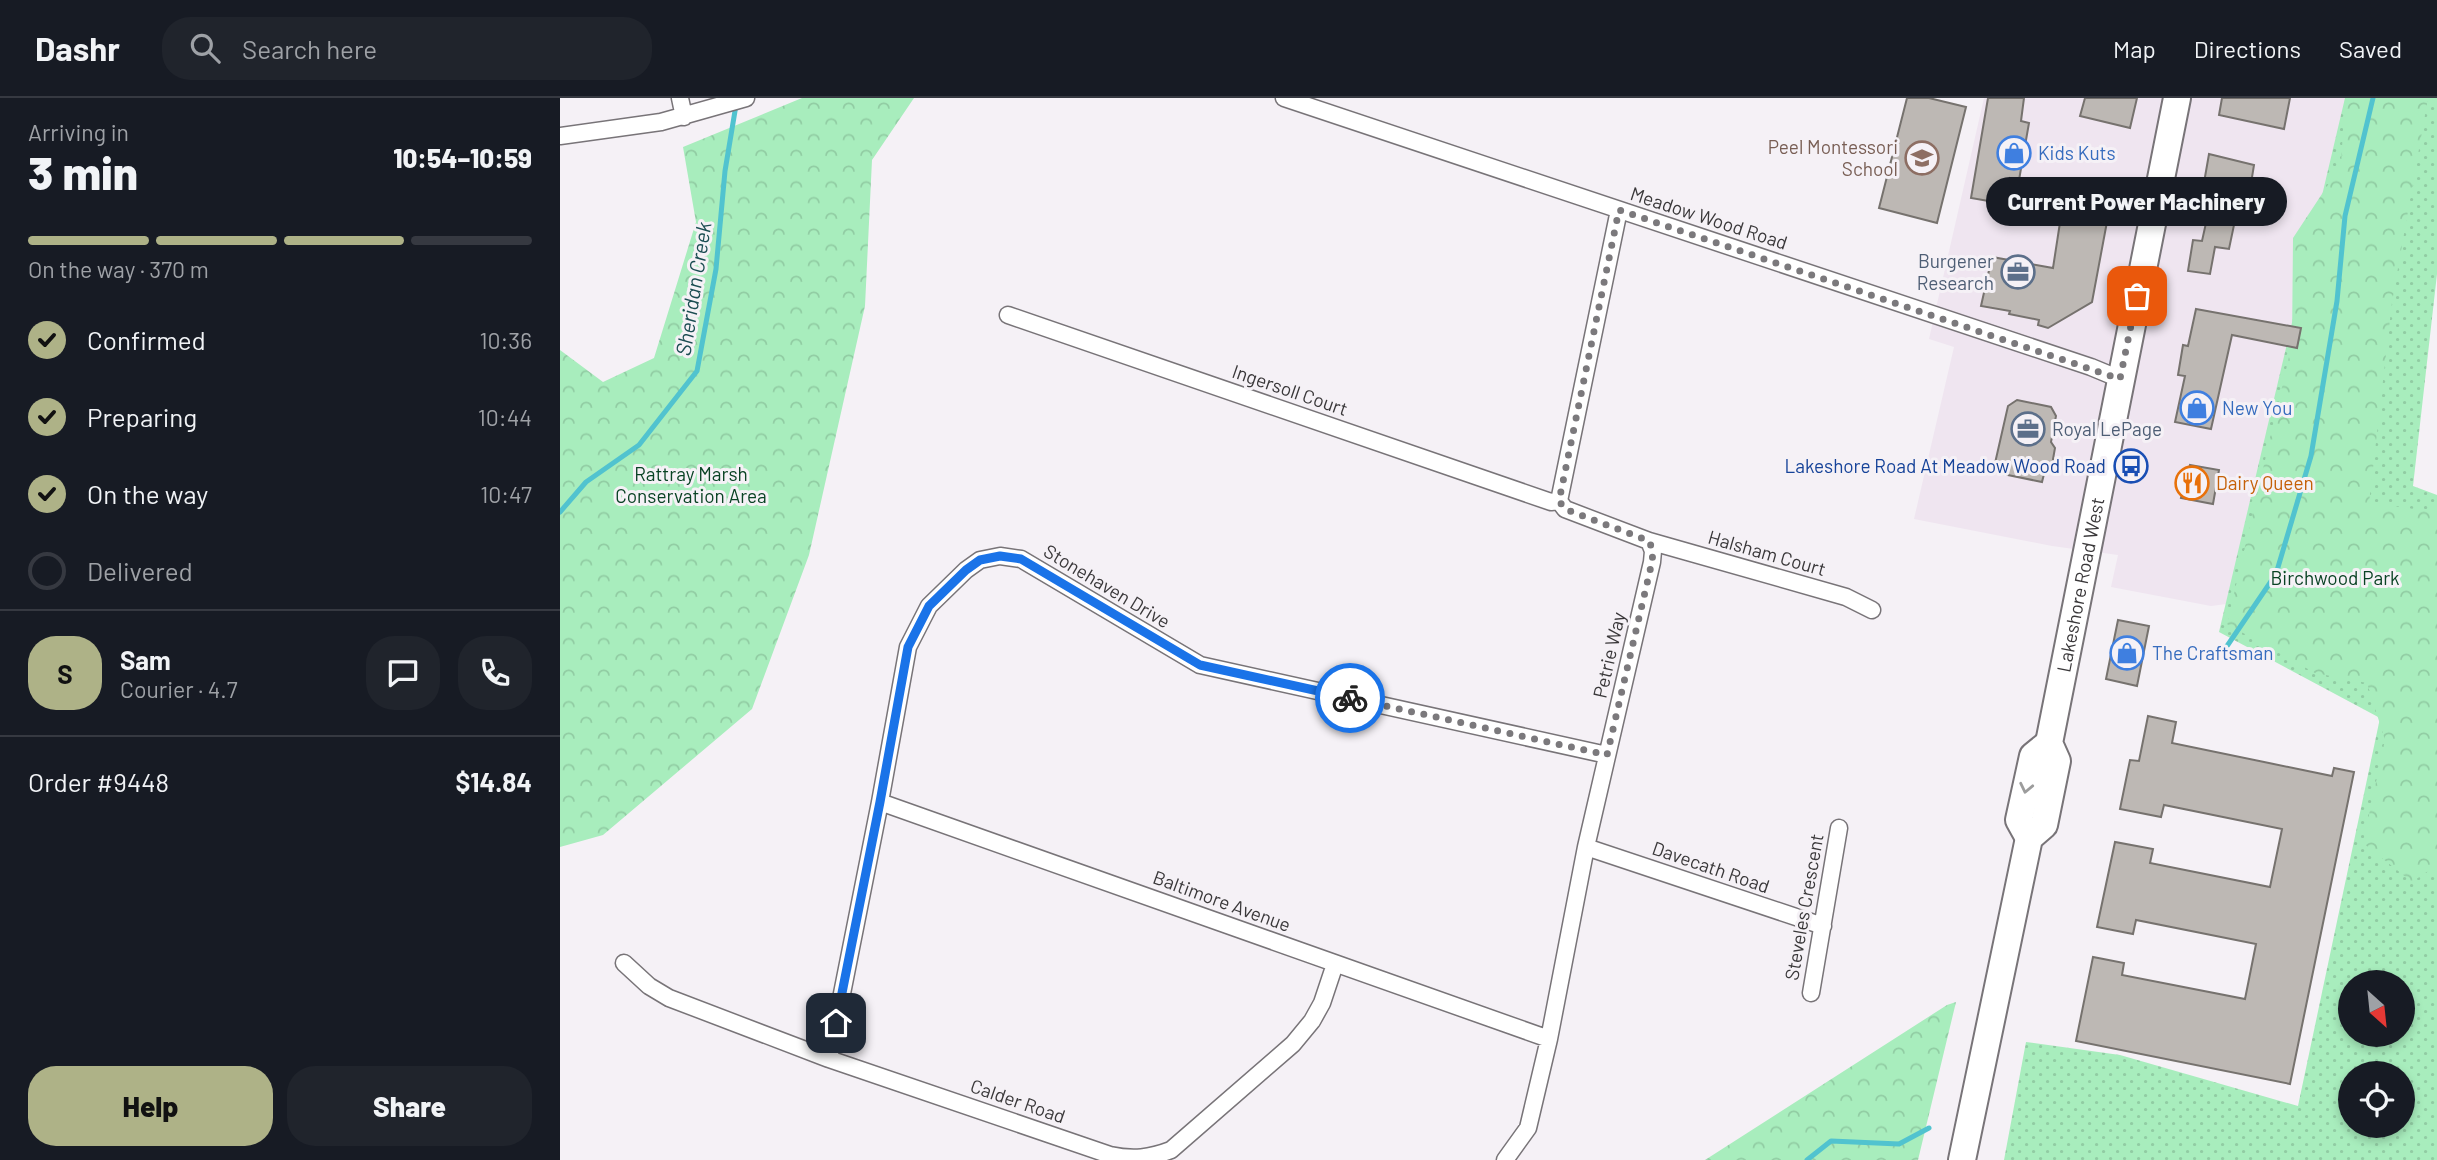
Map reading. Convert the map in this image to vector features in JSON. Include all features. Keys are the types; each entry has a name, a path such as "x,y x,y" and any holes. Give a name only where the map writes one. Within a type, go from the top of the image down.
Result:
{"main road":[{"name":"Lakeshore Road West","path":"1962,1160 2029,838 2044,825 2057,761 2049,743 2177,98"}],"street":[{"path":"680,98 684,117"},
{"path":"560,136 684,117 746,98"},
{"name":"Meadow Wood Road","path":"1284,98 2120,379"},
{"path":"1619,210 1559,501 1565,509 1649,541"},
{"name":"Ingersoll Court","path":"1008,315 1551,502 1559,501"},
{"name":"Halsham Court","path":"1649,541 1846,597 1872,610"},
{"name":"Petrie Way","path":"1505,1160 1528,1128 1549,1039 1586,847 1652,562 1653,551 1649,541"},
{"name":"Stonehaven Drive","path":"829,1059 908,647 929,606 980,560 1000,556 1021,559 1200,665 1607,755"},
{"name":"Baltimore Avenue","path":"880,802 1549,1039"},
{"name":"Steveles Crescent","path":"1811,993 1839,828"},
{"name":"Davecath Road","path":"1586,847 1823,926"},
{"name":"Calder Road","path":"624,963 649,986 668,998 829,1059 1126,1159 1150,1158 1171,1150 1293,1044 1312,1021 1322,1003 1335,964"}],"shaded area":[{"path":"1984,98 2345,98 2341,165 2226,604 2211,606 2111,587 2118,555 2052,546 1914,519 1954,347 1929,339"}],"green space":[{"name":"Rattray Marsh Conservation Area","path":"802,98 914,98 872,160 865,306 809,555 752,709 603,835 560,847 560,350 603,382 654,358 696,222 683,147"},
{"name":"Birchwood Park","path":"2345,98 2437,98 2437,274 2413,486 2437,495 2437,1160 2004,1160 2026,1042 2120,1055 2298,1106 2380,718 2219,632"},
{"path":"2345,98 2428,98 2392,302 2369,503 2437,512 2437,865 2412,882 2363,843 2385,740 2367,683 2315,673 2227,624 2292,344 2293,238 2341,165"},
{"path":"1956,1002 1918,1160 1705,1160 1947,1005"}],"building":[{"name":"Peel Montessori School","path":"1907,98 1929,98 1966,107 1937,223 1879,208"},
{"path":"1988,98 2024,98 2021,121 2029,123 2019,180 2010,178 2006,204 1971,198"},
{"path":"2085,98 2137,98 2130,128 2080,116"},
{"path":"2222,98 2290,98 2284,129 2219,115"},
{"path":"2209,154 2254,165 2248,202 2239,201 2229,249 2215,247 2210,274 2188,271 2193,240 2202,241 2212,196 2202,194"},
{"path":"2063,203 2109,211 2092,302 2048,328 2038,325 2039,320 1981,306 1992,257 2053,268"},
{"path":"2196,309 2301,328 2297,348 2232,335 2211,429 2175,422 2185,376 2178,375 2183,345 2188,346"},
{"name":"Royal LePage","path":"2017,400 2051,407 2056,416 2051,442 2055,448 2052,465 2045,470 2042,482 1993,472 2008,406"},
{"path":"2190,465 2219,470 2213,504 2181,498"},
{"name":"The Craftsman","path":"2118,620 2149,626 2137,686 2106,679"},
{"path":"2148,716 2176,722 2172,743 2332,776 2334,768 2354,772 2290,1084 2076,1041 2093,957 2124,963 2122,975 2245,999 2256,944 2136,920 2133,934 2097,927 2115,842 2153,849 2150,863 2270,887 2282,829 2164,805 2161,817 2120,809 2130,760 2139,761"}],"waterway":[{"path":"2225,649 2276,574 2311,456 2337,301 2345,216 2373,98"},
{"name":"Sheridan Creek","path":"560,512 586,482 639,445 697,371 716,269 725,171 736,105"},
{"path":"1807,1160 1831,1141 1899,1144 1929,1128"}],"way so far":[{"path":"1350,698 1607,755 1653,551 1649,541 1565,509 1559,501 1619,210 2091,367 2120,379 2137,296"}],"place":[{"name":"Kids Kuts","path":"2014,153"},
{"name":"Peel Montessori School","path":"1922,158"},
{"name":"Burgener Research","path":"2018,272"},
{"name":"Current Power Machinery","path":"2137,296"},
{"name":"New You","path":"2197,408"},
{"name":"Royal LePage","path":"2028,429"},
{"name":"Lakeshore Road At Meadow Wood Road","path":"2131,466"},
{"name":"Dairy Queen","path":"2192,483"},
{"name":"The Craftsman","path":"2127,653"}],"route":[{"path":"836,1023 908,647 929,606 980,560 1000,556 1021,559 1200,665 1350,698"}]}
